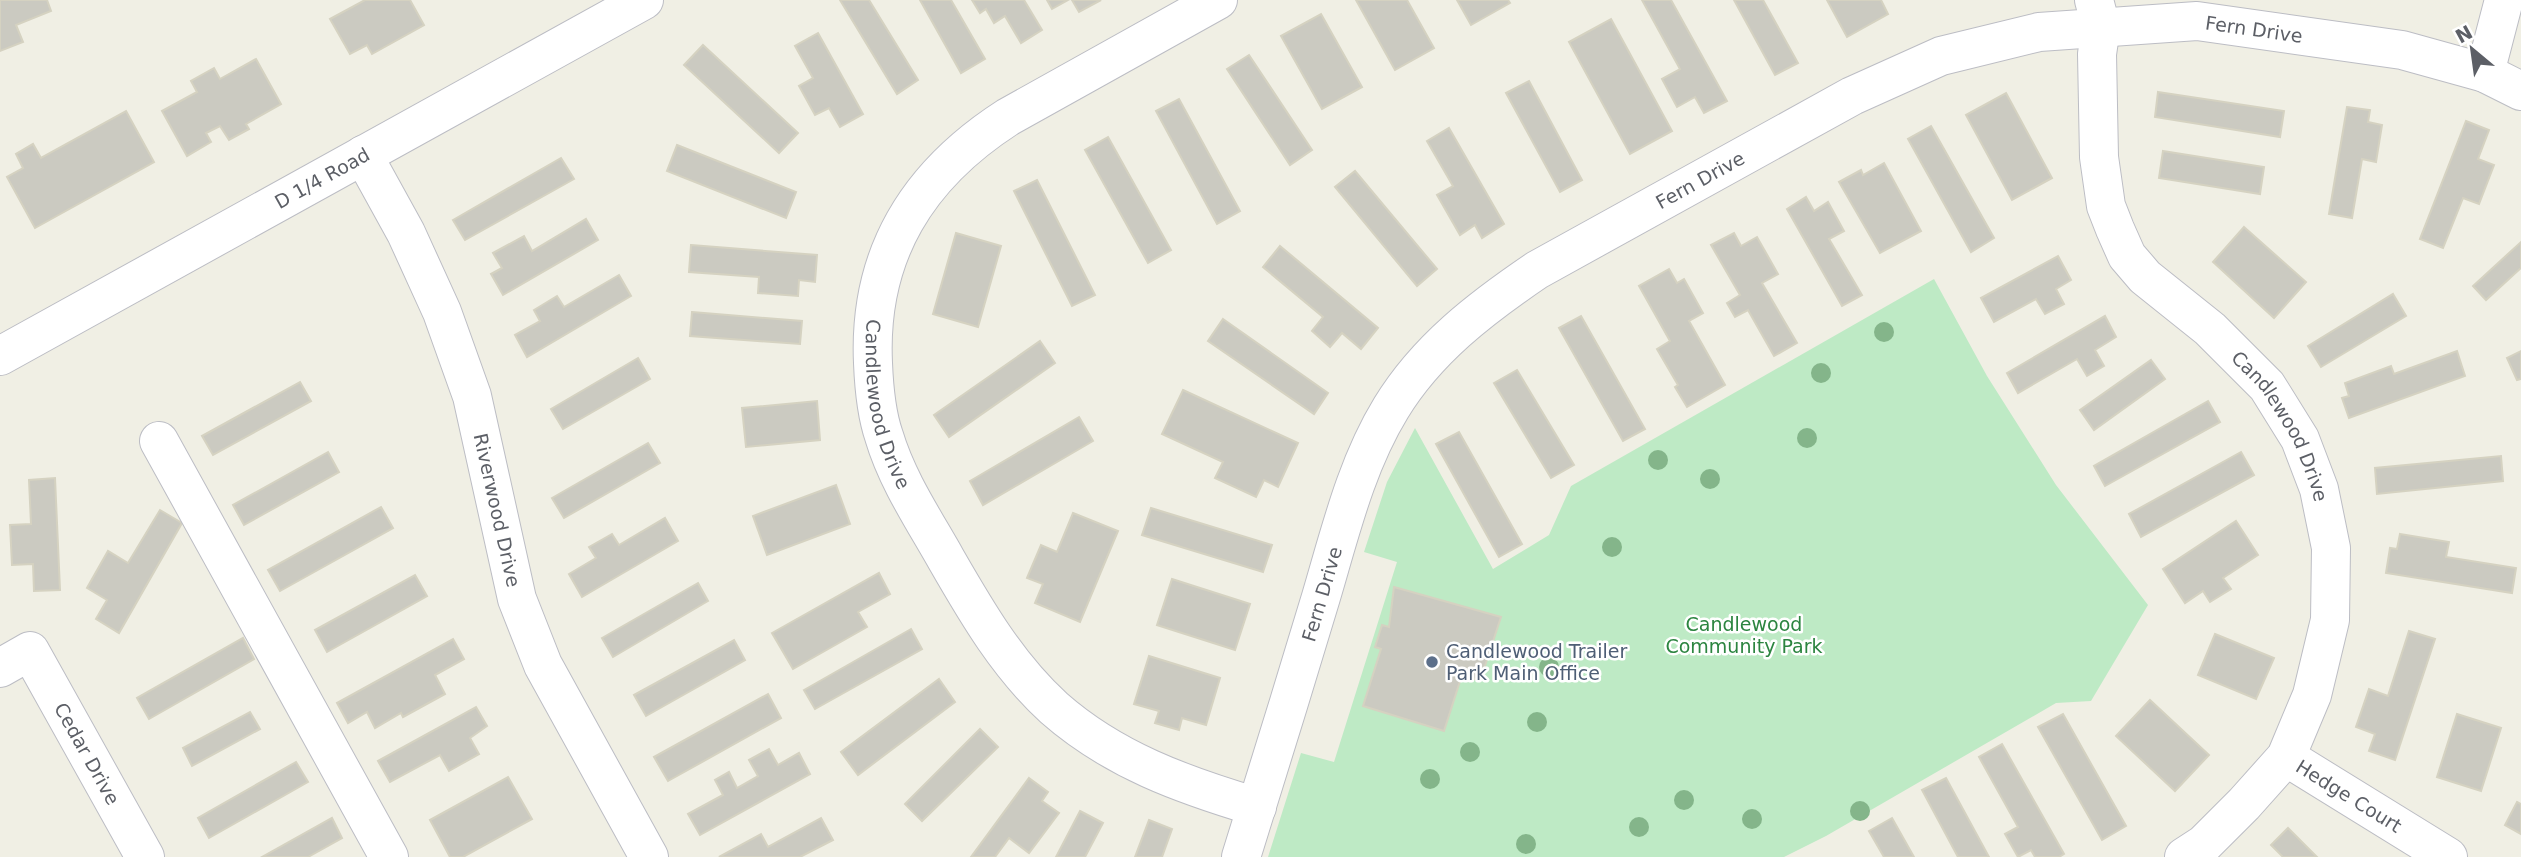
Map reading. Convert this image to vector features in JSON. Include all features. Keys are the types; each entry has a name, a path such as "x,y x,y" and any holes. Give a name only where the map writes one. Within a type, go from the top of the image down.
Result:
{"street":[{"name":"D 1/4 Road","path":"0,356 644,0"},
{"name":"Candlewood Drive","path":"1218,0 1008,117 984,133 941,171 917,200 884,268 875,304 873,354 877,407 890,455 982,620 1027,681 1055,708 1117,754 1180,783 1256,807"},
{"path":"2485,73 2504,0"},
{"name":"Candlewood Drive","path":"2098,13 2099,156 2106,206 2115,229 2127,256 2145,277 2210,329 2267,386 2300,439 2319,489 2331,548 2330,620 2312,695 2286,757 2204,844 2184,857"},
{"name":"Fern Drive","path":"1241,857 1347,510 1368,451 1391,407 1421,367 1455,332 1493,300 1537,270 1852,96 1941,56 2039,32 2098,13 2197,21 2402,50 2485,73 2521,91"},
{"name":"Riverwood Drive","path":"363,155 406,233 442,312 472,396 517,599 543,665 649,857"},
{"path":"159,441 389,857"},
{"name":"Cedar Drive","path":"15,659 145,857"},
{"name":"Hedge Court","path":"2286,757 2448,857"}],"green space":[{"name":"Candlewood Community Park","path":"1934,279 1987,376 2056,485 2148,605 2091,701 2056,703 1826,836 1784,857 1268,857 1301,753 1334,762 1397,562 1364,552 1387,482 1415,428 1493,569 1549,535 1571,486"}],"building":[{"path":"0,0 47,0 51,11 16,25 23,42 0,51"},
{"path":"365,0 410,0 424,25 372,54 367,45 350,54 330,19"},
{"path":"840,0 869,0 918,80 897,94"},
{"path":"920,0 951,0 985,59 961,73"},
{"path":"972,0 1024,0 1042,30 1021,43 1005,16 994,23 986,9 980,13"},
{"path":"1047,0 1068,0 1052,9"},
{"path":"1072,0 1101,0 1079,12"},
{"path":"1356,0 1407,0 1434,48 1395,70"},
{"path":"1457,0 1508,0 1510,3 1471,25"},
{"path":"1642,0 1671,0 1727,101 1704,113 1695,97 1677,107 1662,79 1680,69"},
{"path":"1734,0 1763,0 1798,63 1775,75"},
{"path":"1827,0 1881,0 1888,14 1847,37"},
{"path":"1321,14 1362,87 1322,109 1281,36"},
{"path":"1611,19 1672,131 1630,154 1569,42"},
{"path":"818,33 863,114 840,127 829,108 815,115 799,86 813,78 795,46"},
{"path":"703,45 798,133 779,153 684,65"},
{"path":"1249,55 1312,150 1290,165 1227,69"},
{"path":"256,59 281,104 246,124 249,129 229,140 220,126 206,133 211,142 187,156 162,111 197,92 191,81 214,68 220,79"},
{"path":"1529,81 1582,180 1560,192 1506,93"},
{"path":"2158,92 2284,111 2280,137 2155,117"},
{"path":"2006,93 2052,178 2012,200 1966,115"},
{"path":"1179,99 1240,211 1217,224 1156,111"},
{"path":"2347,107 2370,110 2368,122 2382,125 2376,162 2362,159 2352,218 2329,214"},
{"path":"126,111 154,162 35,228 7,177 23,168 16,154 33,144 41,158"},
{"path":"2466,121 2489,130 2478,159 2494,165 2479,204 2463,198 2443,248 2420,239"},
{"path":"1931,126 1994,238 1971,252 1908,139"},
{"path":"1449,128 1504,224 1482,238 1475,225 1460,235 1437,195 1453,186 1427,141"},
{"path":"1108,137 1171,250 1148,263 1085,150"},
{"path":"677,145 796,192 786,218 667,171"},
{"path":"2163,151 2264,167 2260,194 2159,178"},
{"path":"561,158 574,179 465,240 453,220"},
{"path":"1884,163 1921,231 1880,253 1839,182 1861,170 1863,175"},
{"path":"1355,171 1437,269 1417,286 1335,187"},
{"path":"1037,180 1095,295 1072,306 1014,191"},
{"path":"1806,197 1814,211 1828,202 1844,231 1829,239 1862,295 1842,306 1787,209"},
{"path":"586,219 598,240 503,295 491,274 502,268 493,253 524,236 532,251"},
{"path":"2244,227 2306,282 2274,318 2213,262"},
{"path":"956,233 1001,246 978,327 933,314"},
{"path":"1734,233 1741,246 1757,237 1778,274 1762,283 1797,343 1774,356 1748,310 1735,317 1727,303 1740,295 1711,245"},
{"path":"2521,242 2521,268 2486,300 2473,286"},
{"path":"691,245 817,255 815,282 799,280 798,296 758,293 759,277 689,272"},
{"path":"1280,246 1378,328 1361,349 1342,333 1330,347 1312,331 1323,317 1263,267"},
{"path":"2058,256 2071,280 2056,289 2064,304 2045,314 2036,299 1994,322 1981,298"},
{"path":"1669,269 1677,283 1684,279 1703,313 1689,321 1725,385 1687,407 1675,387 1678,385 1657,349 1670,341 1639,286"},
{"path":"619,275 631,296 527,357 515,335 540,321 534,310 557,296 564,307"},
{"path":"2393,294 2406,316 2321,367 2308,346"},
{"path":"692,312 802,321 800,344 690,336"},
{"path":"1581,316 1645,429 1623,441 1559,328"},
{"path":"2105,316 2116,337 2095,350 2104,366 2087,376 2077,359 2018,393 2007,373"},
{"path":"1223,319 1328,393 1314,414 1208,341"},
{"path":"1040,341 1055,363 949,437 934,415"},
{"path":"2457,351 2465,376 2349,418 2342,398 2349,396 2345,383 2391,366 2394,374"},
{"path":"2521,351 2521,379 2517,380 2507,358"},
{"path":"638,358 650,379 563,429 551,409"},
{"path":"2151,360 2165,379 2094,430 2080,410"},
{"path":"1517,370 1574,465 1551,478 1494,383"},
{"path":"300,382 311,401 213,455 202,436"},
{"path":"1183,390 1298,443 1278,487 1264,480 1256,497 1215,478 1223,462 1162,434"},
{"path":"817,401 820,440 746,447 742,408"},
{"path":"2208,401 2220,422 2105,486 2094,466"},
{"path":"1079,417 1093,441 983,505 970,481"},
{"path":"1459,432 1522,544 1499,557 1436,444"},
{"path":"648,443 660,463 564,518 552,498"},
{"path":"328,452 339,472 244,525 233,505"},
{"path":"2241,452 2254,475 2141,537 2129,514"},
{"path":"2501,456 2503,481 2377,494 2375,468"},
{"path":"55,478 60,590 34,591 33,564 12,565 10,525 31,524 29,480"},
{"path":"836,485 850,524 767,555 753,516"},
{"path":"381,507 393,528 280,591 268,570"},
{"path":"1151,508 1272,545 1263,572 1142,535"},
{"path":"160,510 182,523 119,633 96,619 107,600 87,588 108,551 128,563"},
{"path":"1073,513 1118,531 1080,622 1035,603 1043,584 1027,578 1041,545 1057,552"},
{"path":"665,518 678,541 582,597 569,574 596,558 589,547 612,534 619,545"},
{"path":"2236,521 2258,555 2223,578 2231,589 2210,602 2203,591 2185,603 2163,569"},
{"path":"2400,534 2449,542 2446,557 2516,568 2512,593 2386,573 2390,548 2397,549"},
{"path":"879,573 890,594 858,612 867,627 793,669 772,633"},
{"path":"415,575 427,596 327,652 315,630"},
{"path":"1172,579 1250,604 1235,650 1157,625"},
{"path":"698,583 708,601 613,657 602,638"},
{"name":"Candlewood Trailer Park Main Office","path":"1394,587 1501,617 1480,681 1462,675 1444,731 1363,706 1381,649 1375,647 1382,625 1389,627"},
{"path":"911,629 922,649 815,709 804,690"},
{"path":"2409,631 2435,639 2395,760 2369,751 2375,734 2356,727 2369,689 2388,696"},
{"path":"2215,634 2274,658 2256,699 2198,675"},
{"path":"243,638 254,659 149,719 137,698"},
{"path":"453,639 464,659 435,675 445,694 403,717 401,713 375,728 367,712 348,723 337,703"},
{"path":"734,640 745,660 646,716 634,695"},
{"path":"1149,656 1220,678 1206,725 1182,718 1179,730 1155,723 1159,711 1134,704"},
{"path":"939,679 955,702 858,775 841,752"},
{"path":"768,694 781,718 668,781 654,757"},
{"path":"2150,700 2209,755 2175,791 2116,736"},
{"path":"476,707 487,726 470,738 479,754 449,771 440,755 390,782 378,761"},
{"path":"250,712 260,729 192,766 183,748"},
{"path":"2063,714 2126,826 2102,840 2038,727"},
{"path":"2457,714 2501,728 2481,791 2437,777"},
{"path":"980,729 998,747 922,821 905,804"},
{"path":"2002,744 2064,854 2059,857 2035,857 2031,850 2018,857 2005,834 2018,827 1979,757"},
{"path":"769,749 778,765 799,753 810,774 700,835 688,814 723,795 715,780 729,772 737,788 758,776 749,760"},
{"path":"296,762 308,782 209,838 198,818"},
{"path":"508,777 532,819 463,857 450,857 430,820"},
{"path":"1029,778 1048,792 1042,801 1059,813 1029,853 1009,838 995,857 971,857"},
{"path":"1946,778 1989,857 1958,857 1922,790"},
{"path":"2517,802 2521,804 2521,834 2505,825"},
{"path":"1080,811 1103,823 1085,857 1056,857"},
{"path":"332,818 342,838 308,857 262,857"},
{"path":"821,818 833,840 800,857 719,857 761,834 768,847"},
{"path":"1892,818 1914,857 1884,857 1869,831"},
{"path":"1149,820 1172,829 1162,857 1135,857"},
{"path":"2288,828 2317,857 2283,857 2271,845"}],"place":[{"name":"Candlewood Trailer Park Main Office","path":"1432,662"}]}
